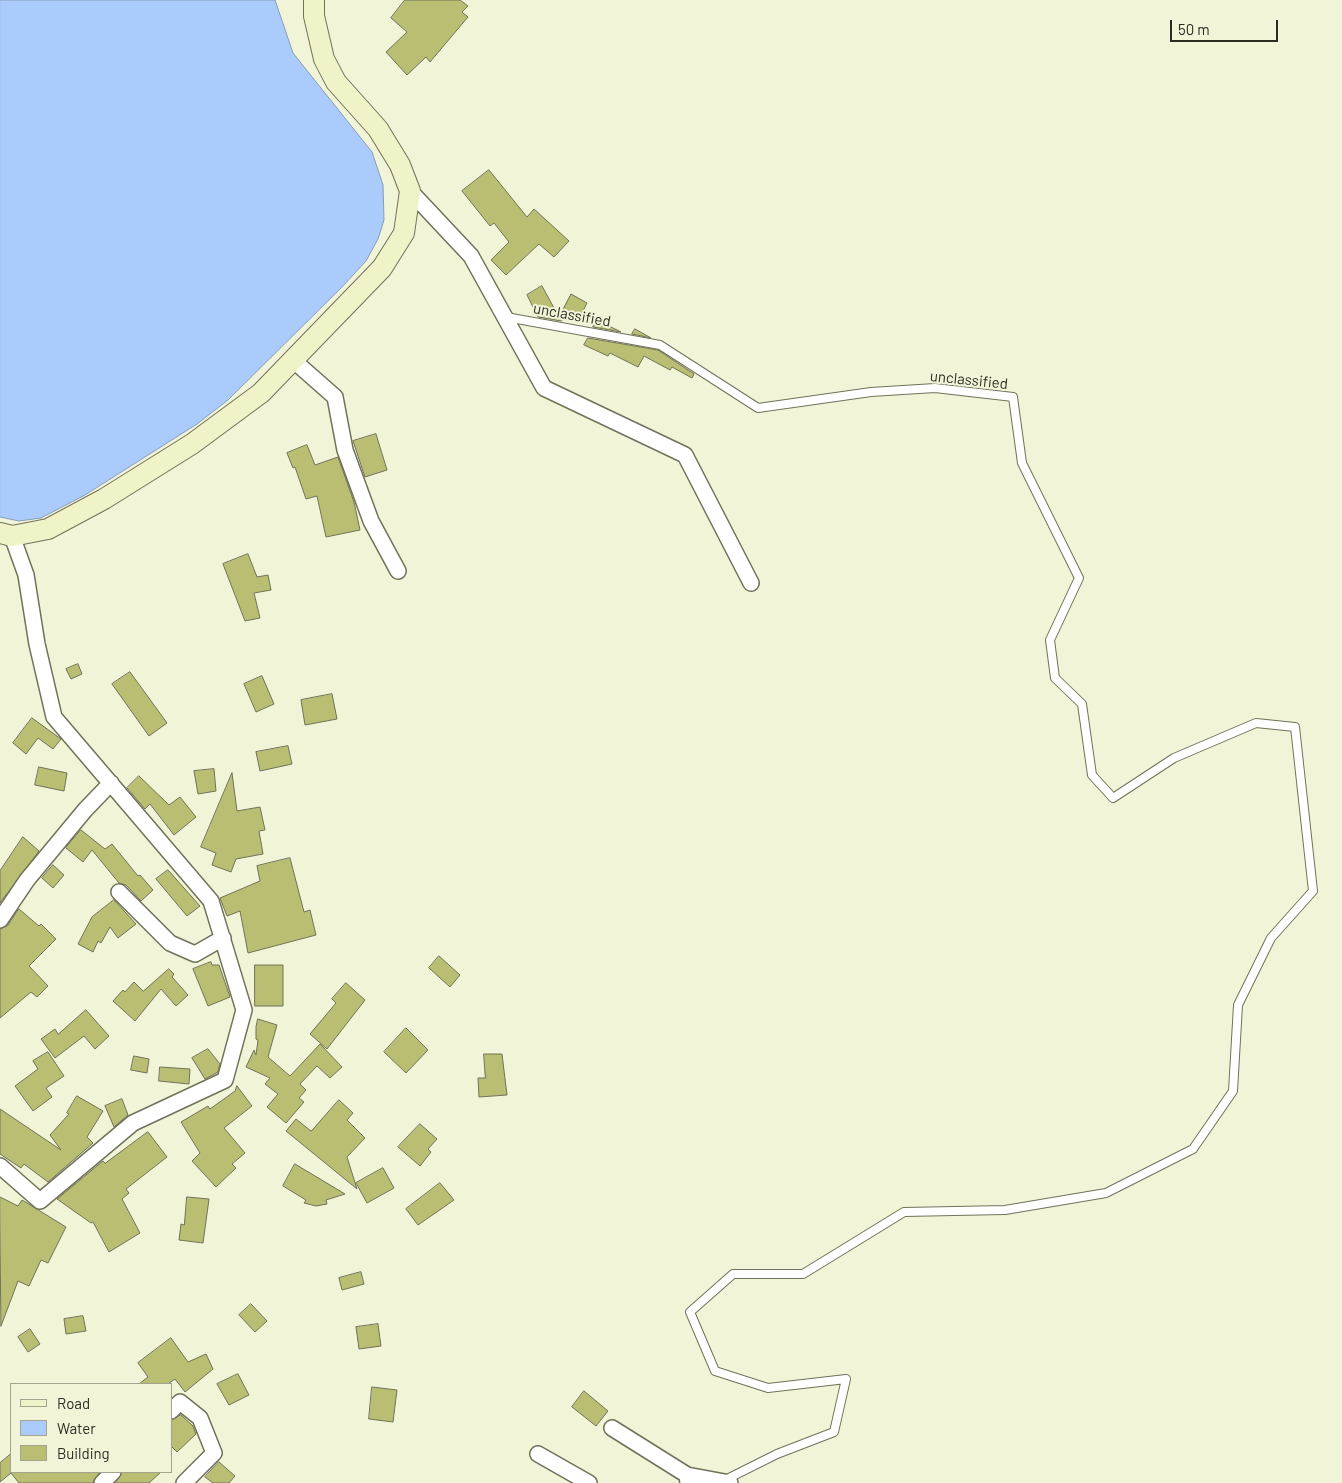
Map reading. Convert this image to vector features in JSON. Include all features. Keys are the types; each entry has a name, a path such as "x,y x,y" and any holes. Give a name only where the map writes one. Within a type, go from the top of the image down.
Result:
{"main road":[{"path":"6,535 48,529 104,498 192,444 261,393 382,268 404,233 410,191 400,165 378,129 336,82 324,59 314,16 314,0"}],"street":[{"path":"410,191 471,256 544,388 685,455 751,584"},
{"path":"294,360 335,397 345,450 371,521 398,571"},
{"path":"0,1166 40,1201 133,1123 225,1080 244,1010 212,901 54,717 38,644 26,575 6,535"},
{"path":"0,920 27,880 85,810 111,782"},
{"path":"119,892 170,943 178,947 195,954 223,938"},
{"path":"172,1410 180,1402 200,1418 214,1453 184,1483"},
{"path":"612,1428 688,1479 728,1482"},
{"path":"538,1454 589,1483"},
{"path":"102,1483 111,1473"}],"lane":[{"name":"unclassified","path":"504,316 660,345 758,408 871,392 935,388 1013,397 1022,463 1079,578 1050,640 1055,678 1082,704 1092,775 1112,798 1174,758 1256,722 1295,727 1313,891 1271,938 1238,1005 1233,1091 1193,1149 1106,1193 1005,1210 904,1212 803,1274 733,1274 690,1312 715,1371 768,1388 846,1379 834,1432 778,1454 728,1482"}],"water":[{"path":"0,0 275,0 293,53 372,152 383,185 384,220 378,239 366,261 228,400 197,424 85,495 41,518 19,521 0,517"}],"building":[{"path":"405,0 460,0 468,6 462,12 468,17 430,62 426,57 407,75 386,52 407,32 391,18"},
{"path":"489,170 527,217 534,209 569,241 554,257 539,244 506,275 491,260 509,242 494,223 490,226 462,191"},
{"path":"542,286 559,317 571,294 587,303 579,319 571,315 561,321 538,317 527,295"},
{"path":"597,320 621,332 593,327"},
{"path":"635,329 651,338 632,334"},
{"path":"588,338 658,350 694,374 692,378 672,367 670,370 644,356 638,367 610,353 608,356 584,345"},
{"path":"376,434 387,470 365,477 353,441"},
{"path":"307,445 315,465 338,457 354,502 360,530 326,537 317,496 306,499 295,467 293,468 287,453"},
{"path":"248,554 257,577 268,575 271,590 254,593 260,618 245,621 223,564"},
{"path":"78,664 82,674 71,679 66,669"},
{"path":"130,672 167,723 149,736 112,684"},
{"path":"262,676 274,704 256,712 244,684"},
{"path":"332,694 337,719 305,725 301,700"},
{"path":"32,718 61,739 53,749 38,738 26,754 13,743"},
{"path":"288,746 292,764 260,771 256,752"},
{"path":"39,767 67,773 64,791 35,785"},
{"path":"214,769 216,791 198,794 194,771"},
{"path":"232,773 237,811 260,807 265,830 259,831 263,854 236,859 231,872 212,865 216,853 201,847"},
{"path":"139,776 169,805 180,797 196,817 174,835 150,804 145,809 127,788"},
{"path":"81,830 105,849 112,844 138,876 140,875 153,890 141,901 126,885 119,883 92,850 83,862 66,848"},
{"path":"23,837 39,851 0,903 0,871"},
{"path":"290,858 304,912 310,910 316,935 248,953 240,911 227,916 220,898 260,881 257,866"},
{"path":"53,865 64,875 53,888 42,878"},
{"path":"168,870 200,906 187,916 156,879"},
{"path":"114,900 136,924 118,938 110,927 101,943 98,941 93,952 78,944 92,917"},
{"path":"19,909 39,926 41,924 56,939 29,966 48,986 37,997 31,992 0,1018 0,929 7,926"},
{"path":"439,956 460,975 450,987 429,968"},
{"path":"211,962 212,965 219,965 230,997 208,1006 193,969"},
{"path":"255,965 283,965 283,1006 255,1006"},
{"path":"169,969 174,974 172,977 188,995 176,1006 161,989 135,1021 113,1001 134,982 143,991"},
{"path":"346,983 365,1000 327,1049 310,1034 336,1003 332,999"},
{"path":"86,1010 109,1036 95,1049 84,1036 55,1058 41,1039 55,1029 58,1034"},
{"path":"258,1019 277,1025 268,1057 290,1076 320,1044 342,1067 330,1078 317,1066 300,1084 306,1090 299,1098 304,1102 286,1123 267,1107 278,1094 265,1084 270,1078 246,1067 254,1050 256,1055 258,1040 256,1039 256,1027"},
{"path":"406,1028 428,1050 406,1073 384,1052"},
{"path":"208,1049 220,1064 218,1072 205,1079 192,1058"},
{"path":"48,1052 64,1076 46,1088 52,1097 33,1111 15,1086 38,1069 33,1061"},
{"path":"484,1054 502,1054 507,1095 479,1097 478,1078 485,1078"},
{"path":"134,1056 149,1059 147,1073 131,1070"},
{"path":"160,1067 190,1069 189,1084 159,1081"},
{"path":"237,1086 252,1106 224,1128 245,1153 232,1164 236,1168 216,1187 192,1161 200,1153 181,1122 208,1106 210,1109 235,1091"},
{"path":"77,1096 103,1111 87,1137 93,1143 48,1182 24,1164 21,1168 0,1154 0,1109 61,1150 50,1135 69,1114 67,1113"},
{"path":"122,1099 128,1115 114,1127 105,1106"},
{"path":"339,1100 353,1113 347,1120 365,1138 347,1157 357,1189 286,1131 296,1119 311,1131"},
{"path":"420,1124 437,1139 428,1149 431,1152 420,1166 398,1147"},
{"path":"148,1132 167,1157 126,1189 129,1193 122,1199 140,1233 109,1252 93,1222 91,1223 57,1199 103,1161 105,1163"},
{"path":"295,1164 345,1194 326,1200 327,1204 316,1206 304,1203 306,1200 283,1186"},
{"path":"383,1168 394,1188 367,1203 356,1183"},
{"path":"440,1183 454,1200 418,1225 406,1209"},
{"path":"0,1197 18,1206 22,1200 66,1227 48,1263 41,1260 29,1286 18,1281 1,1326"},
{"path":"187,1197 209,1199 203,1243 179,1240 181,1224 184,1225"},
{"path":"361,1272 364,1284 342,1290 339,1278"},
{"path":"251,1304 267,1321 255,1332 239,1315"},
{"path":"83,1316 86,1331 66,1334 64,1319"},
{"path":"378,1324 381,1346 359,1349 356,1327"},
{"path":"30,1329 40,1344 28,1352 18,1337"},
{"path":"171,1338 188,1362 206,1354 213,1369 185,1392 175,1379 169,1383 140,1383 148,1377 138,1363"},
{"path":"238,1374 249,1395 229,1405 217,1384"},
{"path":"372,1387 397,1390 393,1422 369,1419"},
{"path":"584,1391 608,1411 596,1426 572,1407"},
{"path":"181,1415 193,1426 196,1434 177,1452 172,1447 172,1420"},
{"path":"10,1455 11,1473 0,1482 0,1463"},
{"path":"219,1462 235,1476 229,1483 213,1483 205,1477"},
{"path":"11,1473 99,1473 93,1483 19,1483"},
{"path":"121,1473 160,1473 149,1483 115,1483"}]}
